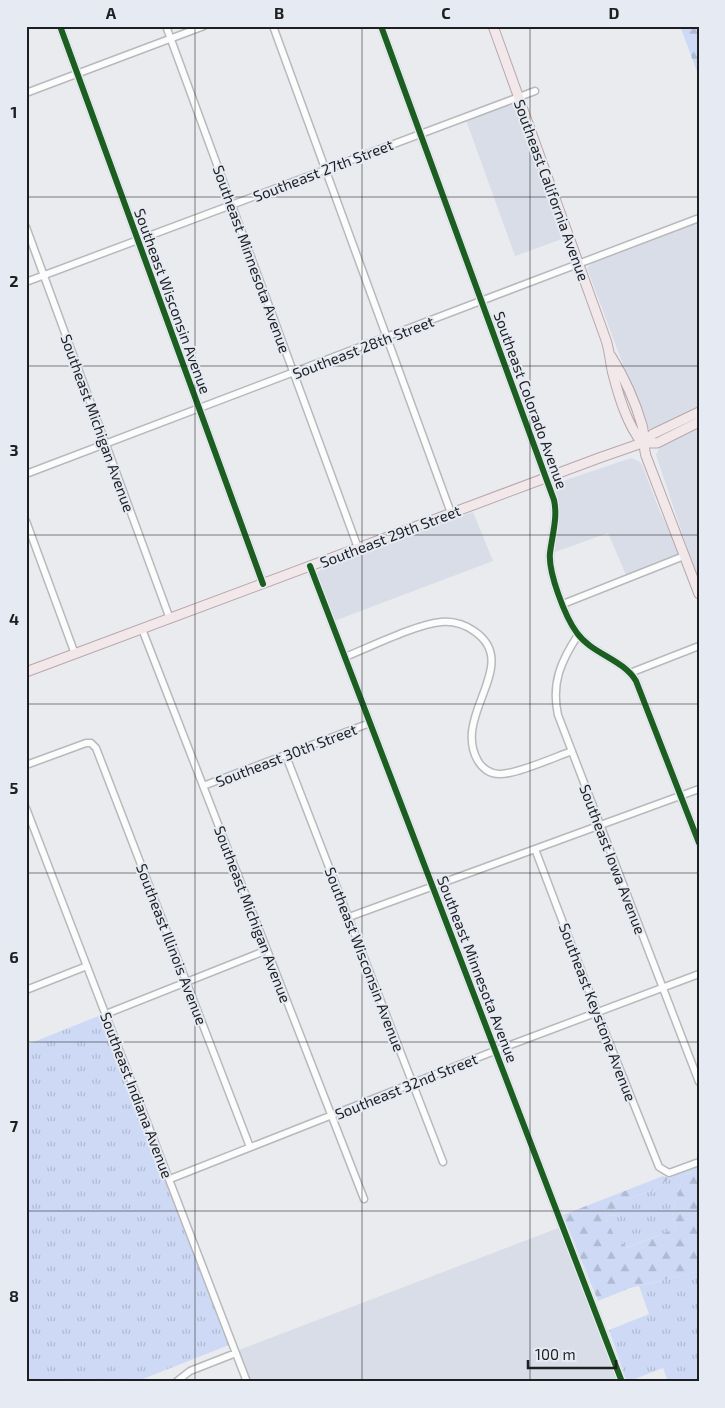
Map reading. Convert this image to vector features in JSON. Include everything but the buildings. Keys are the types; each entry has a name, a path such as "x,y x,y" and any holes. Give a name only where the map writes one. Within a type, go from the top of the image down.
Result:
{"main road":[{"name":"Southeast California Avenue","path":"493,26 610,353 622,372 642,427 642,443 699,594"},
{"name":"Southeast 29th Street","path":"26,672 642,443 653,434 699,412"},
{"name":"Southeast 29th Street","path":"642,443 657,443 699,422"}],"street":[{"name":"Southeast Wisconsin Avenue","path":"60,26 263,584"},
{"name":"Southeast Minnesota Avenue","path":"166,26 358,548"},
{"path":"26,93 204,26"},
{"path":"273,26 327,169 451,513"},
{"name":"Southeast Colorado Avenue","path":"381,26 554,500 556,514 550,554 551,570 563,604 578,635 630,673 636,681 699,843"},
{"name":"Southeast 27th Street","path":"26,282 535,91"},
{"name":"Southeast 28th Street","path":"26,474 699,218"},
{"name":"Southeast Michigan Avenue","path":"26,227 104,444 170,619"},
{"path":"26,521 75,654"},
{"path":"563,604 684,556"},
{"name":"Southeast Minnesota Avenue","path":"310,566 622,1382"},
{"path":"344,657 430,624 447,622 463,624 482,638 491,660 489,681 471,726 472,747 481,765 492,773 504,774 572,751"},
{"name":"Southeast Michigan Avenue","path":"142,629 364,1199"},
{"name":"Southeast Iowa Avenue","path":"578,635 560,664 555,684 558,714 699,1082"},
{"path":"630,673 699,646"},
{"name":"Southeast 30th Street","path":"203,786 370,723"},
{"name":"Southeast Illinois Avenue","path":"26,765 80,745 91,743 96,748 250,1148"},
{"name":"Southeast Wisconsin Avenue","path":"286,756 444,1162"},
{"path":"348,917 699,789"},
{"name":"Southeast Indiana Avenue","path":"26,808 29,821 106,1014 247,1382"},
{"name":"Southeast Keystone Avenue","path":"535,849 659,1167 664,1172 672,1172 699,1162"},
{"path":"106,1014 267,950"},
{"path":"26,990 87,966"},
{"name":"Southeast 32nd Street","path":"170,1179 496,1050 699,974"},
{"path":"176,1382 190,1371 236,1353"}],"shaded area":[{"path":"514,105 517,109 562,239 515,256 466,120"},
{"path":"699,222 699,408 673,423 649,429 644,421 587,268 594,262"},
{"path":"699,427 699,583 656,455 660,447"},
{"path":"631,458 640,462 643,467 678,553 677,557 626,575 608,533 555,552 559,511 554,484"},
{"path":"473,512 493,561 334,621 316,575 321,569"},
{"path":"561,1227 619,1382 251,1382 239,1350"}],"green space":[{"path":"680,26 699,26 699,77"},
{"path":"101,1015 229,1345 135,1382 26,1382 26,1045"},
{"path":"699,1166 699,1170 684,1175 672,1212 676,1228 626,1248 613,1233 605,1215 619,1216 628,1199 656,1189 669,1178"},
{"path":"699,1170 699,1271 630,1288 598,1301 563,1215 663,1176 669,1178 656,1189 628,1199 628,1207 619,1216 605,1215 613,1233 627,1248 676,1228 672,1212 684,1175"},
{"path":"699,1271 699,1382 668,1382 663,1368 627,1382 609,1330 649,1314 639,1286"}],"cycle path":[{"path":"60,26 263,584"},
{"path":"381,26 554,500 555,520 550,561 554,582 563,606 572,626 583,640 623,667 636,681 699,843"},
{"path":"310,566 622,1382"}]}
